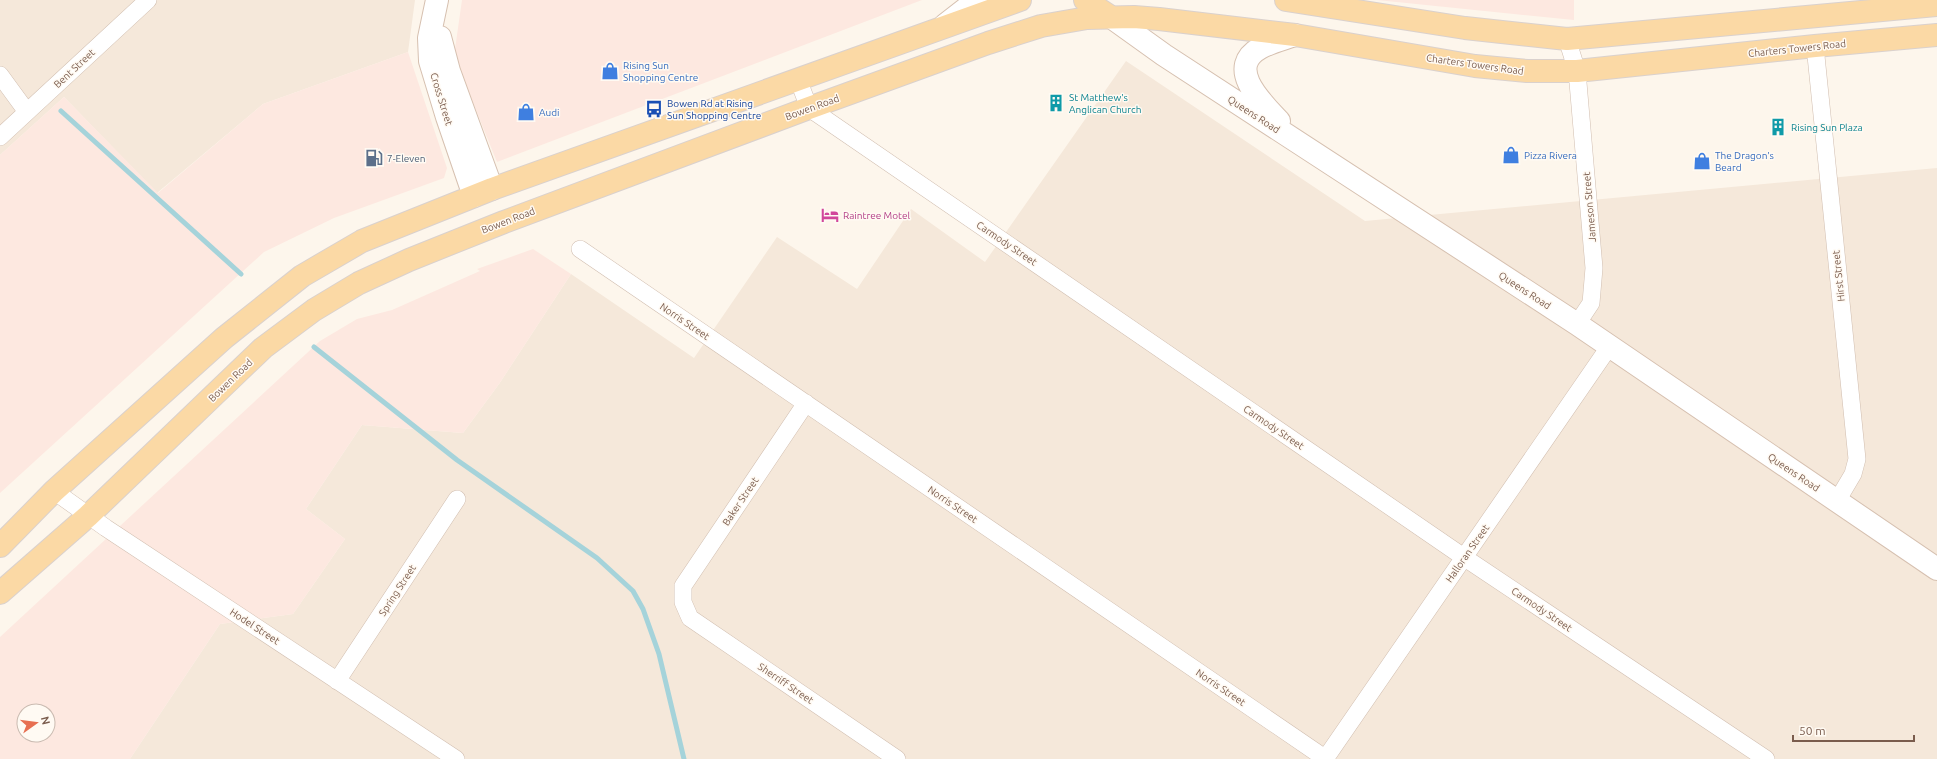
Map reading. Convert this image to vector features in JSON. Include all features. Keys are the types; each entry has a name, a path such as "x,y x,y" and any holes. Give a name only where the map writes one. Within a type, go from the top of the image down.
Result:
{"main road":[{"path":"0,546 54,491 224,338 302,276 362,241 483,192 1020,0"},
{"path":"1085,0 1110,16"},
{"path":"1286,0 1465,28 1566,39 1937,6"},
{"name":"Charters Towers Road","path":"1110,16 1164,19 1295,35 1475,66 1527,71 1577,71 1937,35"},
{"name":"Bowen Road","path":"0,593 88,516 263,348 314,310 382,272 495,225 988,43 1041,26 1067,20 1110,16"},
{"path":"483,192 495,225"}],"street":[{"name":"Bent Street","path":"0,137 148,0"},
{"name":"Cross Street","path":"439,0 441,46 456,93 483,192"},
{"path":"942,27 977,0"},
{"name":"Queens Road","path":"1110,16 1164,55 1577,324 1937,569"},
{"path":"1295,35 1256,51 1246,62 1245,74 1256,95 1300,144"},
{"name":"Jameson Street","path":"1566,39 1577,71 1594,268 1591,303 1577,324"},
{"name":"Hirst Street","path":"1815,46 1857,459 1853,474 1837,501"},
{"path":"0,75 27,112"},
{"path":"798,79 810,108"},
{"name":"Carmody Street","path":"810,108 1465,558 1766,759"},
{"name":"Norris Street","path":"580,249 1326,759"},
{"name":"Halloran Street","path":"1326,759 1609,347"},
{"name":"Baker Street","path":"683,602 683,586 806,403"},
{"name":"Hodel Street","path":"54,491 88,516 456,759"},
{"name":"Spring Street","path":"337,681 457,499"},
{"name":"Sherriff Street","path":"683,602 690,618 898,759"}],"shaded area":[{"path":"0,0 415,0 408,52 263,104 157,193 64,97 0,155"},
{"name":"Rising Sun Shopping Centre","path":"462,0 922,0 497,162 454,56"},
{"path":"1377,0 1574,0 1574,20"},
{"path":"408,52 447,168 444,178 334,218 264,252 0,493 0,155 64,97 158,193 263,104"},
{"path":"1126,61 1365,221 1937,168 1937,759 130,759 220,624 293,614 345,539 306,509 362,425 463,433 499,384 571,274 694,358 777,237 857,289 911,209 985,262"},
{"path":"533,249 571,274 499,384 463,433 362,425 306,509 345,539 293,614 220,624 130,759 0,759 0,637 320,341 357,319 392,310 480,271 477,269"}],"waterway":[{"path":"61,111 241,274"},
{"path":"314,347 457,460 597,558 633,591 643,609 659,654 684,759"}],"place":[{"name":"Rising Sun Shopping Centre","path":"610,71"},
{"name":"St Matthew's Anglican Church","path":"1056,103"},
{"name":"Bowen Rd at Rising Sun Shopping Centre","path":"654,109"},
{"name":"Audi","path":"526,112"},
{"name":"Rising Sun Plaza","path":"1778,127"},
{"name":"Pizza Rivera","path":"1511,155"},
{"name":"7-Eleven","path":"374,158"},
{"name":"The Dragon's Beard","path":"1702,161"},
{"name":"Raintree Motel","path":"830,215"}]}
